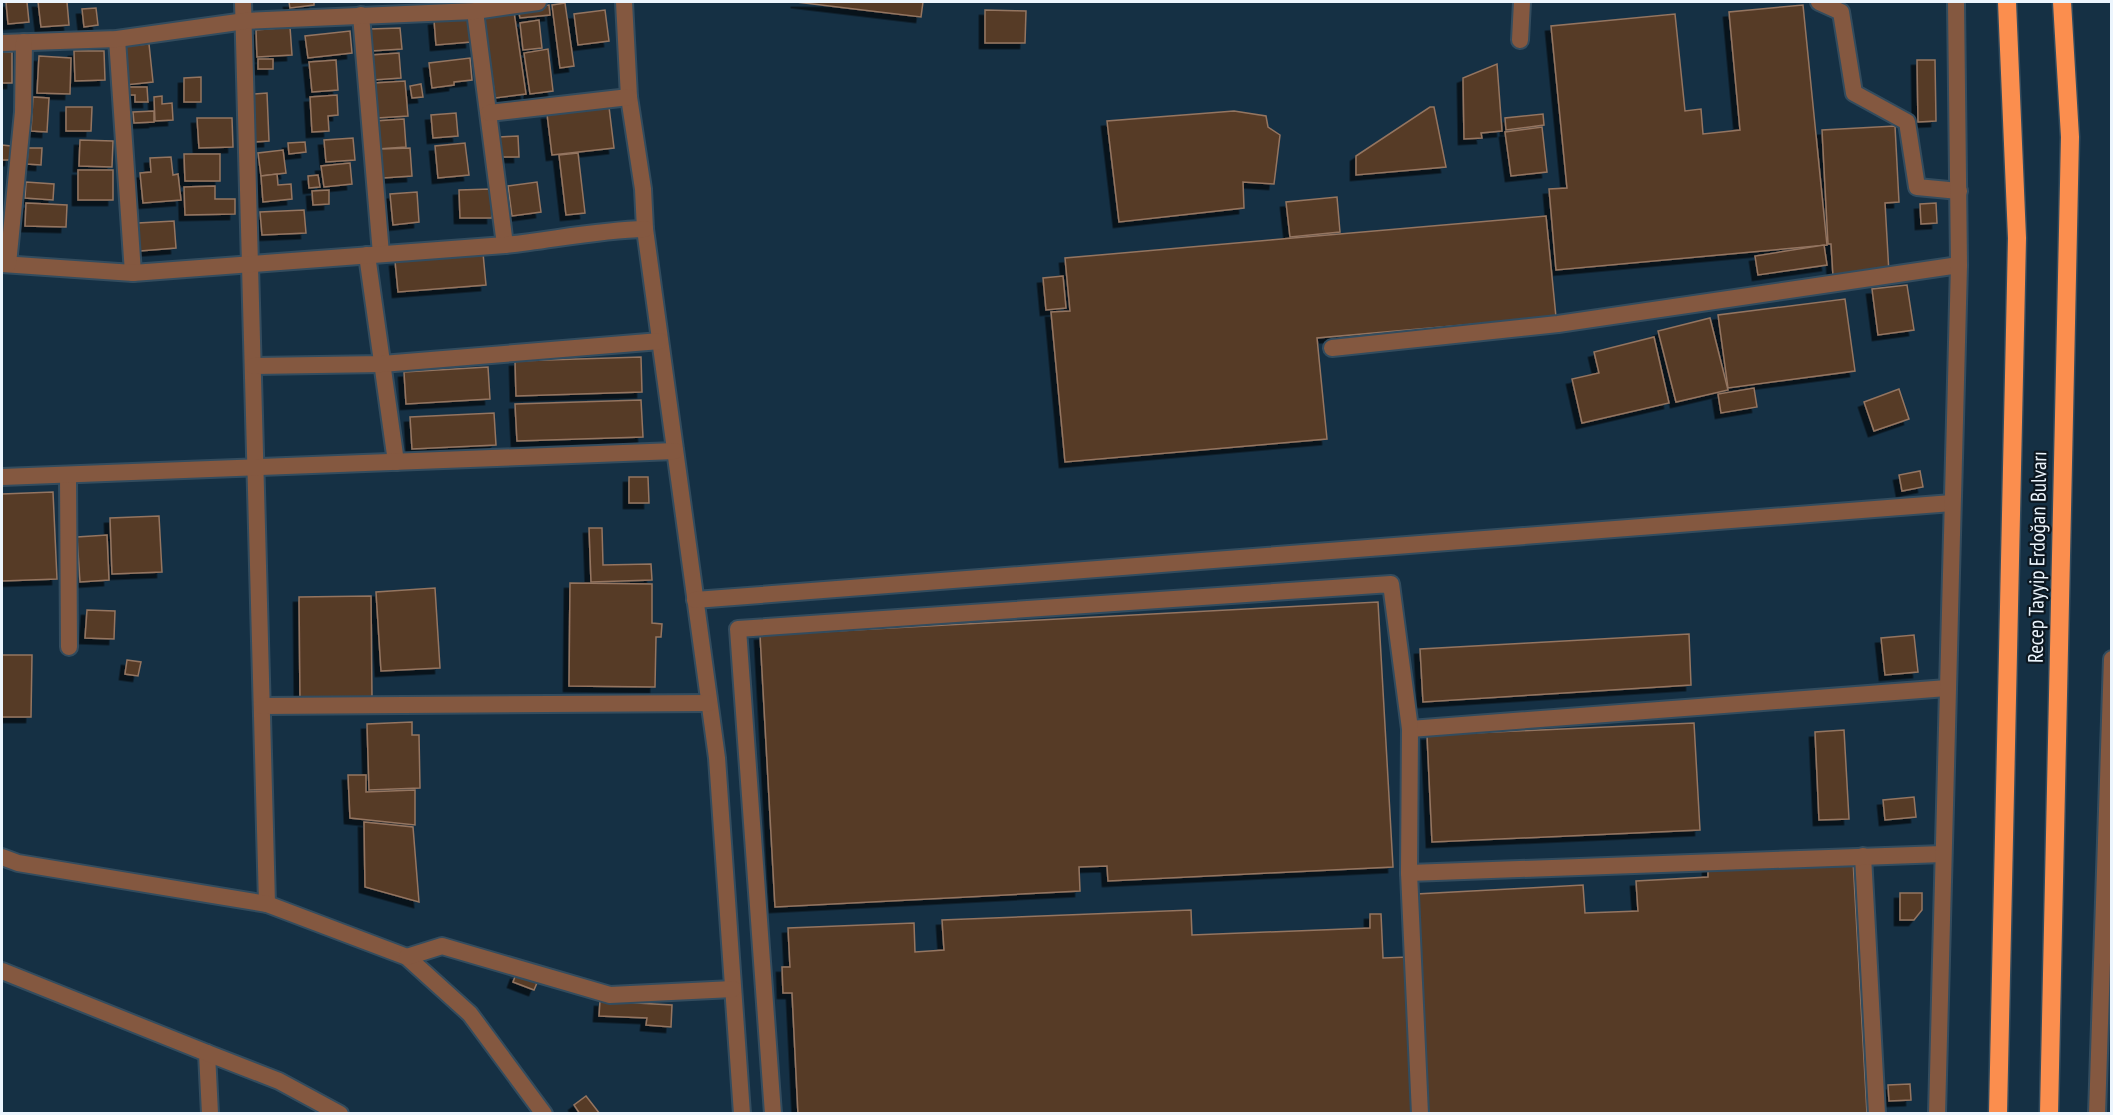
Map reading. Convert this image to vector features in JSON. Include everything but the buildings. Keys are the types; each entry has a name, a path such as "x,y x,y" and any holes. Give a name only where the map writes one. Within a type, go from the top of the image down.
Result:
{"highway":[{"name":"Recep Tayyip Erdoğan Bulvarı","path":"1998,1113 2017,238 2007,2"},
{"name":"Recep Tayyip Erdoğan Bulvarı","path":"2049,1113 2070,137 2061,2"}],"street":[{"path":"243,2 267,904"},
{"path":"2,44 117,39 245,21 475,11 538,2"},
{"path":"624,2 629,97 643,189 645,229 717,759 742,1113"},
{"path":"1520,39 1522,2"},
{"path":"1819,2 1841,12 1854,93 1907,122 1917,187 1959,191"},
{"path":"1937,1113 1959,265 1956,2"},
{"path":"475,11 505,245"},
{"path":"361,15 382,364 396,462"},
{"path":"117,39 133,273"},
{"path":"24,42 23,112 5,264 133,273 505,245 613,230 645,229"},
{"path":"489,113 629,97"},
{"path":"1332,348 1558,324 1959,265"},
{"path":"254,366 382,364 660,341"},
{"path":"2,477 675,451"},
{"path":"68,475 69,647"},
{"path":"695,600 1952,503"},
{"path":"773,1113 738,629 1391,584 1410,729 1409,873 1420,1113"},
{"path":"2097,1113 2112,659"},
{"path":"1410,729 1947,688"},
{"path":"262,706 709,703"},
{"path":"1409,873 1943,854"},
{"path":"2,856 18,863 267,904 407,957 470,1014 544,1113"},
{"path":"1863,856 1877,1113"},
{"path":"407,957 442,946 610,995 733,989"},
{"path":"2,971 279,1081 340,1113"},
{"path":"207,1053 210,1113"}]}
